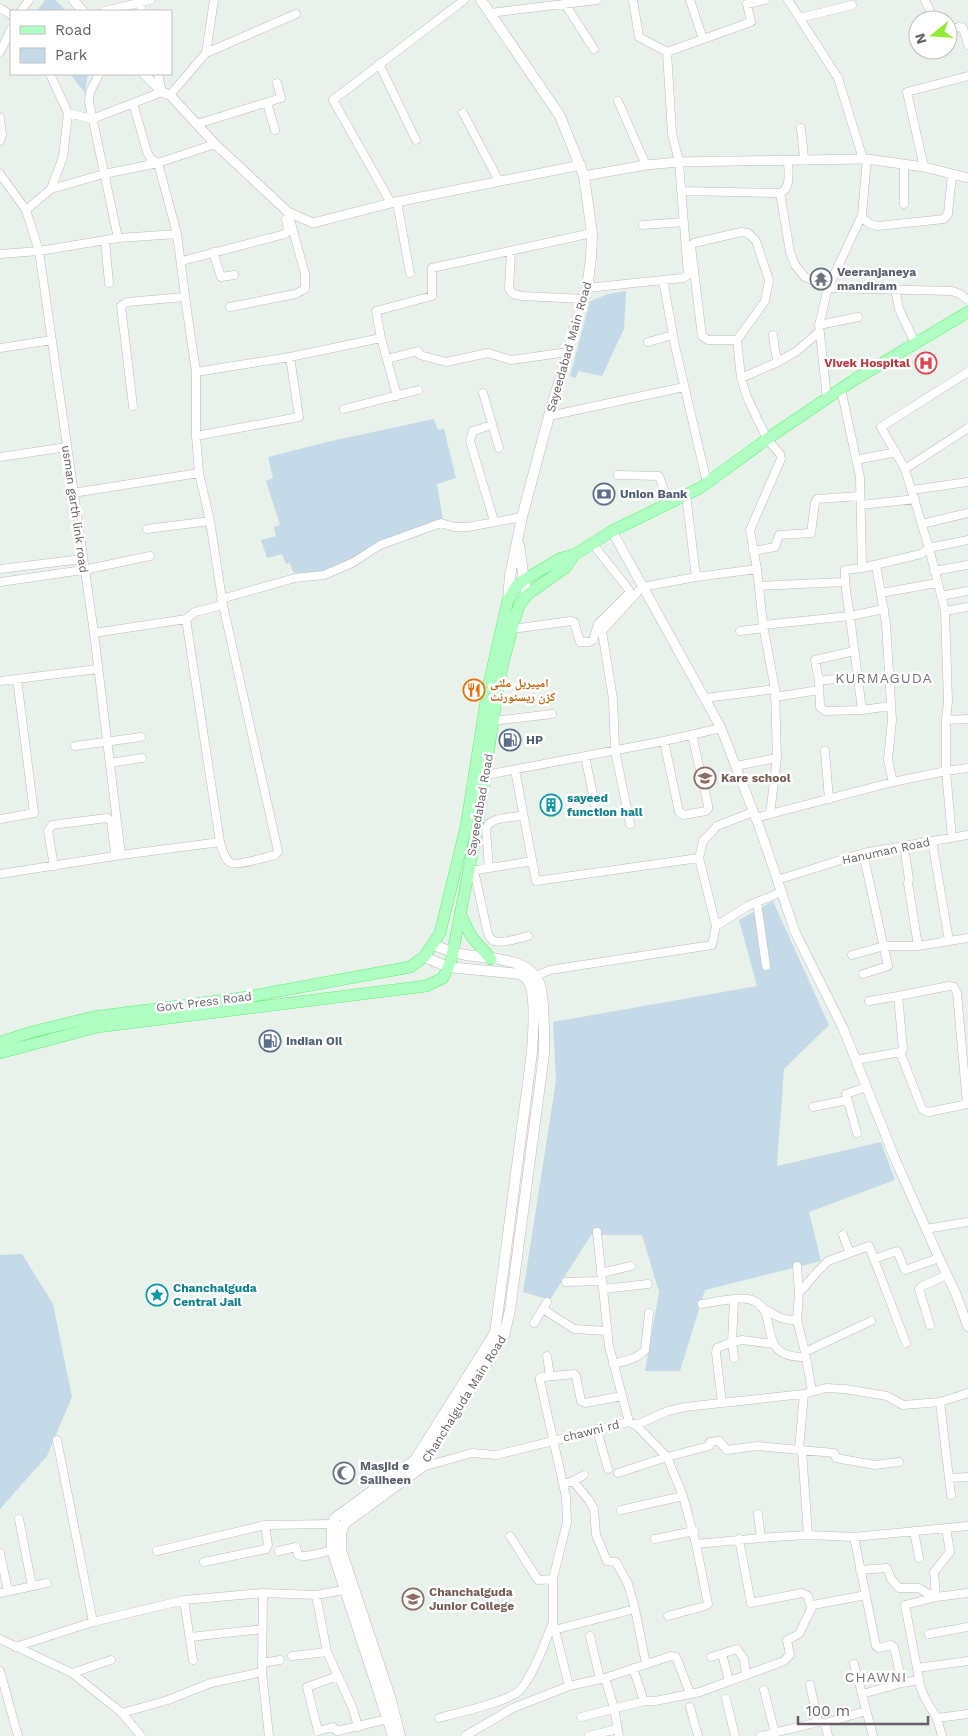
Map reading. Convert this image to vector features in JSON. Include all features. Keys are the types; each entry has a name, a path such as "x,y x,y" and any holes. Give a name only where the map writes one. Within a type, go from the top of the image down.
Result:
{"main road":[{"name":"Sayeedabad Main Road","path":"481,0 560,116 583,170 592,233 587,288 522,516 510,576 508,600"},
{"path":"520,583 561,558 574,555 612,531 669,504 707,483 841,388 968,312"},
{"name":"Sayeedabad Main Road","path":"518,539 520,583"},
{"path":"528,594 566,568 574,555"},
{"name":"Sayeedabad Main Road","path":"510,576 520,583 528,594"},
{"name":"Sayeedabad Road","path":"410,967 424,957 440,933 466,827 488,688 508,600 520,583"},
{"name":"Sayeedabad Road","path":"450,960 471,871 502,667 519,606 528,594"},
{"path":"508,600 516,597 519,606"},
{"path":"460,913 472,936 491,959"},
{"path":"433,945 450,960 491,959 512,962 528,969 531,978"},
{"path":"424,957 450,960 520,974 531,978"},
{"path":"0,1053 97,1026 426,986 442,978 450,960"},
{"name":"Govt Press Road","path":"0,1042 93,1017 241,998 410,967"},
{"name":"Chanchalguda Main Road","path":"419,1463 495,1333 533,1041 534,1020 531,978"},
{"name":"Chanchalguda Main Road","path":"337,1525 345,1523 419,1463 504,1336 510,1310 544,1054 540,986 531,978"},
{"path":"533,1041 544,1042"},
{"path":"337,1525 341,1534 337,1550 393,1736"},
{"path":"349,1589 391,1700 400,1736"}],"street":[{"path":"73,0 82,10"},
{"path":"108,10 150,0"},
{"path":"206,53 214,0"},
{"path":"410,273 394,202 333,100 464,0"},
{"path":"490,13 597,0"},
{"path":"633,0 639,37 667,52 751,22 747,2 765,0"},
{"path":"690,0 703,39"},
{"path":"788,0 838,78 865,159 861,217 828,288 819,329 827,398"},
{"path":"565,4 594,49"},
{"path":"800,18 852,5"},
{"path":"68,113 92,119 166,94 206,53 296,14"},
{"path":"958,27 963,28 968,45"},
{"path":"0,52 10,33"},
{"path":"667,52 672,133 679,162 691,275 702,336 708,340 737,340"},
{"path":"379,64 416,140"},
{"path":"50,75 68,113 63,157 51,189"},
{"path":"99,75 89,97 118,238"},
{"path":"145,75 286,210 313,223 394,202 498,181 583,170 679,162 804,158 865,159 924,167 968,178"},
{"path":"158,75 166,94"},
{"path":"924,167 907,92 968,76"},
{"path":"197,124 281,98 277,83"},
{"path":"618,101 646,166"},
{"path":"267,103 275,130"},
{"path":"132,104 147,152 151,159 158,163 177,234 182,261 196,372 198,473 210,521 222,602 278,851 271,856 235,864 229,862 220,842 186,619"},
{"path":"463,113 498,181"},
{"path":"0,118 2,135 0,141"},
{"path":"801,128 804,158"},
{"path":"26,210 51,189 104,174 158,163 215,144"},
{"path":"681,191 780,194 788,187 788,160"},
{"path":"904,164 904,204"},
{"name":"usman garth link road","path":"0,174 26,210 39,251 94,633 121,855"},
{"path":"861,217 870,224 878,226 944,219 948,214 952,174"},
{"path":"780,194 790,252 795,265 805,277 828,288 952,291 968,300"},
{"path":"182,261 288,232 286,210"},
{"path":"230,307 295,294 305,289 305,274 286,210"},
{"path":"643,225 684,222"},
{"path":"691,275 691,246 694,243 741,232 748,233 756,241 769,280 765,301 737,340 741,378 747,397 767,439 780,454 780,460 750,530 757,569 763,626 775,693 777,758 770,814"},
{"path":"397,396 381,338 376,311 432,296 432,268 592,233"},
{"path":"0,254 39,251 118,238 177,234"},
{"path":"105,240 109,283"},
{"path":"511,251 509,289 513,294 584,299"},
{"path":"213,252 220,276 224,278 234,275"},
{"path":"587,288 683,278 691,275"},
{"path":"664,280 684,387 707,483"},
{"path":"895,290 899,309 915,343"},
{"path":"133,406 121,306 126,302 185,296"},
{"path":"741,378 778,362 797,351 819,329 858,317"},
{"path":"648,342 673,335"},
{"path":"773,335 778,362"},
{"path":"196,372 290,357 381,338"},
{"path":"0,348 52,340"},
{"path":"387,359 418,351 420,355 446,362 488,353 511,360 568,352"},
{"path":"196,436 299,416 290,357"},
{"path":"952,838 946,770 948,701 945,611 929,548 905,468 881,427 968,372"},
{"path":"549,416 684,387"},
{"path":"841,388 860,477 862,568"},
{"path":"344,409 418,390"},
{"path":"483,393 499,448"},
{"path":"492,425 473,431 470,441 494,521"},
{"path":"905,468 968,428"},
{"path":"0,457 67,447"},
{"path":"856,460 896,452"},
{"path":"73,492 198,473"},
{"path":"618,474 659,476 669,504"},
{"path":"912,490 968,482"},
{"path":"686,495 696,577"},
{"path":"753,551 775,547 779,535 811,533 814,503 817,499 860,496"},
{"path":"861,505 915,499"},
{"path":"922,524 968,513"},
{"path":"94,633 186,619 195,612 295,578 324,575 352,563 380,545 441,523 454,527 468,528 522,516"},
{"path":"147,529 210,521"},
{"path":"612,531 720,728 736,766 795,932 843,1028 926,1229 947,1275 965,1306 968,1327"},
{"path":"862,710 844,582 845,570 876,565 921,554 929,548 968,540"},
{"path":"512,630 571,621 575,624 580,642 593,640 598,624 629,593 629,590 592,543"},
{"path":"0,582 84,570 150,556"},
{"path":"0,569 82,559"},
{"path":"876,565 884,609 892,720 888,760 893,782"},
{"path":"934,571 968,565"},
{"path":"630,824 615,750 613,699 602,631 642,587 696,577 757,569"},
{"path":"759,586 844,582"},
{"path":"881,593 937,583"},
{"path":"941,596 968,591"},
{"path":"945,611 968,607"},
{"path":"740,631 763,626 850,616 884,609"},
{"path":"854,651 816,658 820,707 825,711 862,710 891,706"},
{"path":"0,682 98,669"},
{"path":"819,681 858,676"},
{"path":"0,819 34,814 17,679"},
{"path":"704,698 819,690"},
{"path":"493,721 552,714"},
{"path":"946,720 968,719"},
{"path":"486,775 664,741 720,728"},
{"path":"664,741 679,812 684,815 706,811 708,810 708,805 692,735"},
{"path":"75,746 141,737"},
{"path":"825,751 829,799"},
{"path":"585,756 597,814"},
{"path":"110,763 142,758"},
{"path":"736,766 777,758"},
{"path":"531,978 550,970 712,945 716,926 699,858 703,841 717,826 754,815 770,814 893,782 946,770 968,768"},
{"path":"515,770 535,880 699,858"},
{"path":"489,868 486,829 488,824 491,821 519,816"},
{"path":"0,874 115,852 111,821 107,818 49,826 48,831 53,863"},
{"name":"Hanuman Road","path":"777,880 863,854 968,834"},
{"path":"932,841 948,941"},
{"path":"53,863 220,842"},
{"path":"904,846 918,946"},
{"path":"863,854 888,966 863,974"},
{"path":"527,862 471,871 491,939 499,942 528,936"},
{"path":"716,926 748,906 781,892"},
{"path":"757,902 766,966"},
{"path":"852,955 884,946 918,946 968,938"},
{"path":"869,1001 949,986 954,987 957,993 965,1054 967,1104 925,1112 922,1109 900,1052"},
{"path":"856,1060 900,1052 904,1045 898,996"},
{"path":"857,1133 846,1094 867,1087"},
{"path":"813,1107 847,1100"},
{"path":"926,1229 968,1222"},
{"path":"597,1232 609,1346 622,1396 633,1424 668,1411 686,1407 804,1394 826,1388 888,1396 903,1405 940,1402 968,1393"},
{"path":"843,1235 850,1253"},
{"path":"799,1293 828,1261 869,1246 906,1343"},
{"path":"874,1259 897,1251 904,1270 939,1258"},
{"path":"602,1281 631,1266"},
{"path":"797,1266 799,1293 797,1320 806,1354 812,1391"},
{"path":"930,1325 920,1289 922,1286 947,1275"},
{"path":"566,1282 602,1281 648,1284"},
{"path":"702,1304 747,1298 757,1302 768,1321 773,1344 778,1351 796,1357 806,1354 871,1321"},
{"path":"734,1300 732,1342 734,1358"},
{"path":"534,1322 545,1305 574,1329 607,1331"},
{"path":"761,1307 773,1312 782,1320 797,1320"},
{"path":"614,1364 641,1355 645,1350 649,1313"},
{"path":"722,1403 717,1348 742,1340 773,1344"},
{"path":"547,1356 550,1376"},
{"path":"570,1686 554,1626 553,1579 568,1522 564,1484 540,1380 542,1377 574,1374 582,1403 586,1404 622,1396"},
{"path":"804,1394 801,1450 808,1535"},
{"path":"940,1402 951,1496"},
{"name":"chawni rd","path":"419,1463 472,1453 496,1455 597,1430 633,1424 666,1457 683,1496 694,1531 708,1604 668,1616"},
{"path":"597,1430 608,1469"},
{"path":"57,1440 93,1622"},
{"path":"618,1472 709,1446 710,1442 719,1441 727,1450 757,1446 834,1453 836,1458 875,1465 899,1462"},
{"path":"564,1484 584,1475"},
{"path":"949,1478 968,1477"},
{"path":"573,1481 594,1509 596,1535 607,1561 616,1562 628,1584 646,1664"},
{"path":"621,1510 683,1496"},
{"path":"758,1514 761,1538"},
{"path":"19,1519 32,1586"},
{"path":"157,1551 265,1525 337,1525"},
{"path":"204,1562 266,1549 268,1545 265,1525"},
{"path":"696,1544 808,1535 854,1537 968,1526"},
{"path":"936,1595 934,1572 950,1552 946,1528"},
{"path":"655,1539 694,1531"},
{"path":"914,1531 919,1558"},
{"path":"510,1536 538,1580 553,1579"},
{"path":"854,1537 876,1646 879,1648 891,1645 894,1647 902,1683"},
{"path":"739,1540 750,1603 802,1593 806,1594 810,1604 813,1605"},
{"path":"279,1551 296,1548 298,1555 302,1557 337,1550"},
{"path":"0,1553 4,1592 47,1583"},
{"path":"860,1570 887,1568 891,1579 899,1588 919,1588 928,1594 936,1595 968,1593"},
{"path":"15,1647 93,1622 184,1600 263,1593 316,1595 349,1589"},
{"path":"263,1593 262,1672 269,1736"},
{"path":"316,1595 327,1652 358,1727"},
{"path":"813,1605 866,1595"},
{"path":"936,1595 904,1605 923,1696 937,1718 942,1736"},
{"path":"184,1600 193,1660"},
{"path":"581,1717 644,1701 655,1701 700,1692 784,1661 790,1655 787,1640 799,1634 813,1605"},
{"path":"554,1626 635,1609"},
{"path":"439,1718 509,1697 520,1690 535,1666 554,1626"},
{"path":"929,1634 968,1627"},
{"path":"190,1637 262,1629"},
{"path":"589,1736 618,1732 614,1708 602,1678 590,1636"},
{"path":"0,1639 72,1673 122,1713 141,1736"},
{"path":"711,1657 737,1649 744,1659 746,1675"},
{"path":"292,1656 327,1652"},
{"path":"722,1654 729,1681"},
{"path":"465,1736 513,1708 570,1686 671,1656 676,1657 690,1693"},
{"path":"72,1673 111,1660"},
{"path":"262,1663 280,1660"},
{"path":"917,1668 968,1661"},
{"path":"854,1664 873,1736"},
{"path":"633,1668 644,1701"},
{"path":"0,1671 18,1736"},
{"path":"122,1713 168,1700 211,1683 262,1672"},
{"path":"338,1676 306,1687 318,1731 332,1727 337,1731 388,1719"},
{"path":"862,1694 920,1680"},
{"path":"810,1685 821,1722 828,1736"},
{"path":"764,1690 781,1734"},
{"path":"509,1697 513,1708"},
{"path":"726,1699 736,1736"},
{"path":"690,1707 698,1736"},
{"path":"761,1736 781,1734 866,1711"},
{"path":"937,1718 968,1714"}],"green space":[{"path":"45,0 55,0 66,10 38,10"},
{"path":"71,75 88,75 85,93"},
{"path":"626,291 624,329 602,376 578,371 576,378 570,376 590,301 608,294"},
{"path":"434,419 438,430 444,429 456,478 437,484 443,520 339,567 311,576 293,572 290,563 286,564 282,554 267,558 261,540 276,536 274,527 280,525 266,481 273,478 268,457 331,441"},
{"path":"773,901 829,1025 784,1069 777,1166 881,1142 895,1180 809,1212 821,1261 705,1290 680,1371 645,1371 659,1292 642,1235 591,1235 550,1300 523,1292 556,1081 553,1022 757,986 739,920"},
{"path":"22,1254 53,1304 72,1397 47,1456 0,1509 0,1255"}],"place":[{"name":"Veeranjaneya mandiram","path":"821,279"},
{"name":"Vivek Hospital","path":"926,363"},
{"name":"Union Bank","path":"604,494"},
{"name":"امپیریل ملٹی کزن ریسٹورنٹ","path":"474,690"},
{"name":"HP","path":"510,740"},
{"name":"Kare school","path":"705,778"},
{"name":"sayeed function hall","path":"551,805"},
{"name":"Indian Oil","path":"270,1041"},
{"name":"Chanchalguda Central Jail","path":"157,1295"},
{"name":"Masjid e Saliheen","path":"344,1473"},
{"name":"Chanchalguda Junior College","path":"413,1599"}],"district":[{"name":"KURMAGUDA","path":"884,678"},
{"name":"CHAWNI","path":"876,1677"}]}
